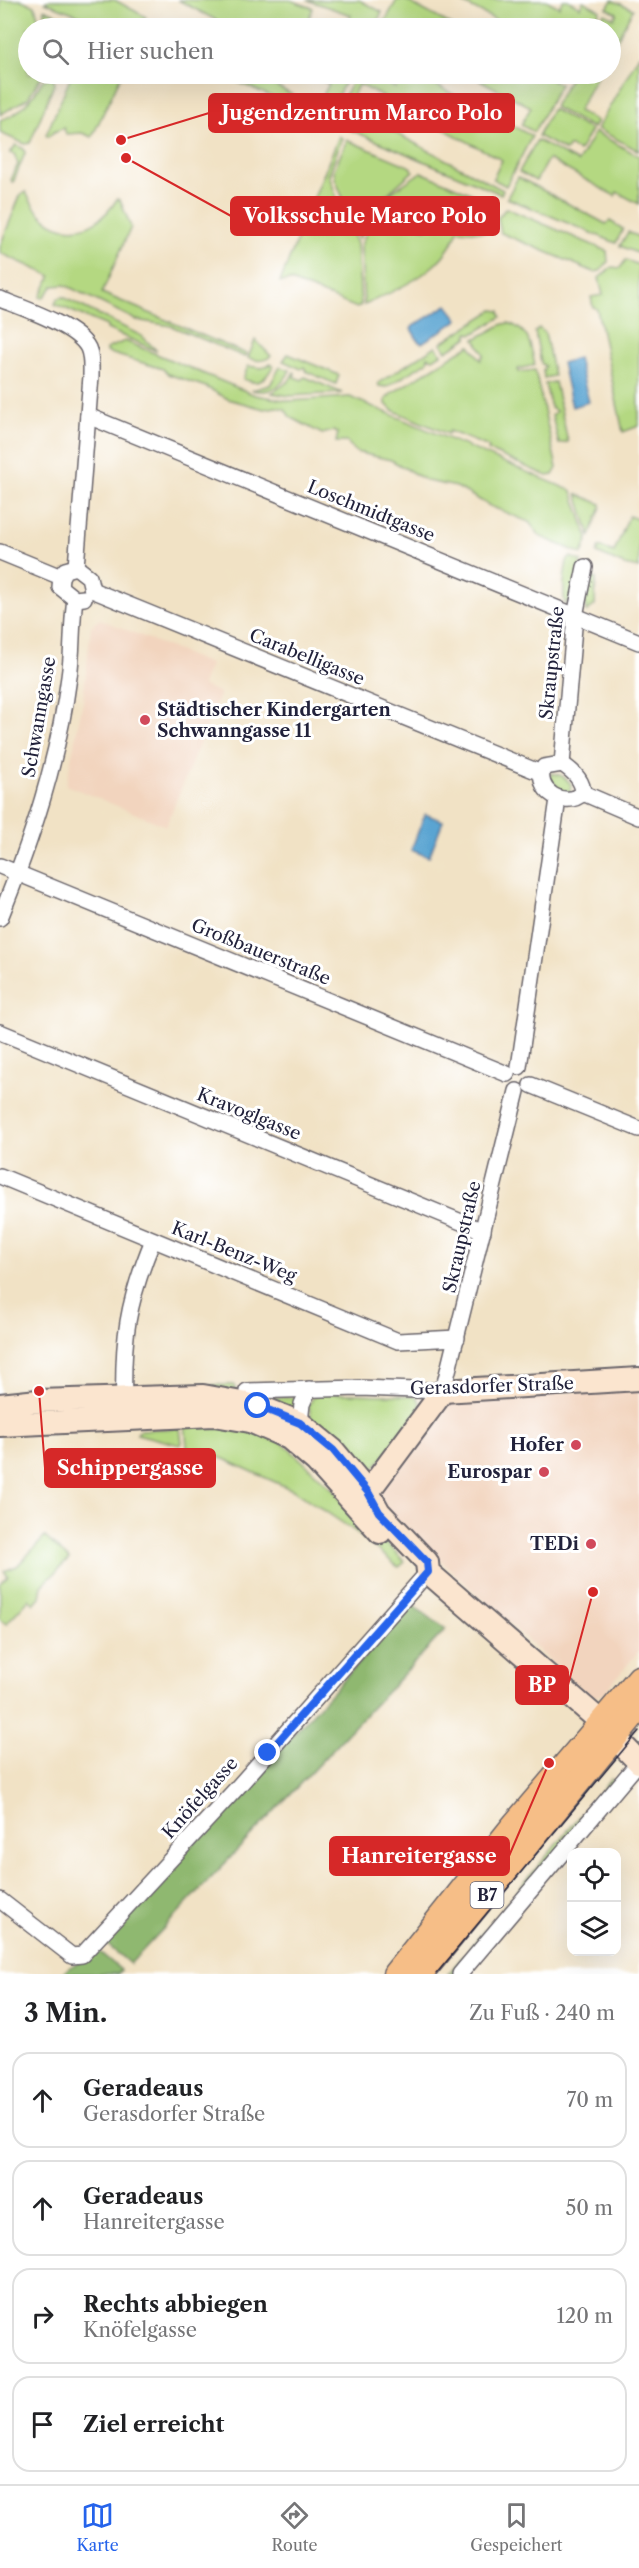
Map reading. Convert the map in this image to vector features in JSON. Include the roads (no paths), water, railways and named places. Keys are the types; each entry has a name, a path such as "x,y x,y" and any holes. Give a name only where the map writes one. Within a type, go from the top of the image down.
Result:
{"main road":[{"name":"Gerasdorfer Straße","path":"443,1391 639,1379"},
{"path":"368,1492 443,1391"},
{"path":"0,1412 38,1401 124,1408 203,1396 258,1406 295,1430 333,1450 368,1492 379,1512 427,1562 428,1572"},
{"path":"295,1430 316,1461 385,1536 421,1571 428,1572 609,1731 639,1762"},
{"name":"B7","path":"421,1974 609,1731 639,1678"},
{"name":"B7","path":"395,1974 534,1800 609,1731 639,1708"}],"street":[{"path":"0,299 41,316 80,338 91,356 76,567"},
{"name":"Loschmidtgasse","path":"88,416 639,642"},
{"path":"0,552 61,577"},
{"path":"76,567 89,577 92,590 85,598 75,599 60,587 61,577 65,570 76,567"},
{"name":"Skraupstraße","path":"562,764 576,616 585,567"},
{"name":"Carabelligasse","path":"92,590 541,773"},
{"name":"Schwanngasse","path":"0,918 42,805 58,739 69,675 75,599"},
{"path":"583,793 568,801 558,799 548,790 541,773 544,767 562,764 579,780 583,793 639,817"},
{"path":"558,799 509,1084 639,1129"},
{"name":"Großbauerstraße","path":"0,866 513,1071"},
{"name":"Kravoglgasse","path":"0,1032 483,1231"},
{"name":"Skraupstraße","path":"443,1391 483,1231 524,1088"},
{"name":"Karl-Benz-Weg","path":"0,1176 398,1341 457,1338"},
{"path":"124,1408 125,1340 128,1314 138,1278 153,1240"},
{"name":"Gerasdorfer Straße","path":"247,1392 360,1388 443,1391"},
{"path":"295,1430 309,1389"},
{"name":"Knöfelgasse","path":"0,1900 72,1956 82,1955 236,1789 428,1572"},
{"path":"460,1974 639,1762"}],"water":[{"path":"447,305 458,319 457,321 422,343 419,342 411,329 413,326"},
{"path":"578,358 589,402 572,407 562,363"},
{"path":"425,814 443,821 429,857 411,850"}],"tram line":[{"path":"436,1974 639,1731"}],"place":[{"name":"Jugendzentrum Marco Polo","path":"121,140"},
{"name":"Volksschule Marco Polo","path":"126,158"},
{"name":"Städtischer Kindergarten Schwanngasse 11","path":"145,720"},
{"name":"Schippergasse","path":"39,1391"},
{"name":"Hofer","path":"576,1445"},
{"name":"Eurospar","path":"544,1472"},
{"name":"TEDi","path":"591,1544"},
{"name":"BP","path":"593,1592"},
{"name":"Hanreitergasse","path":"549,1763"}]}
